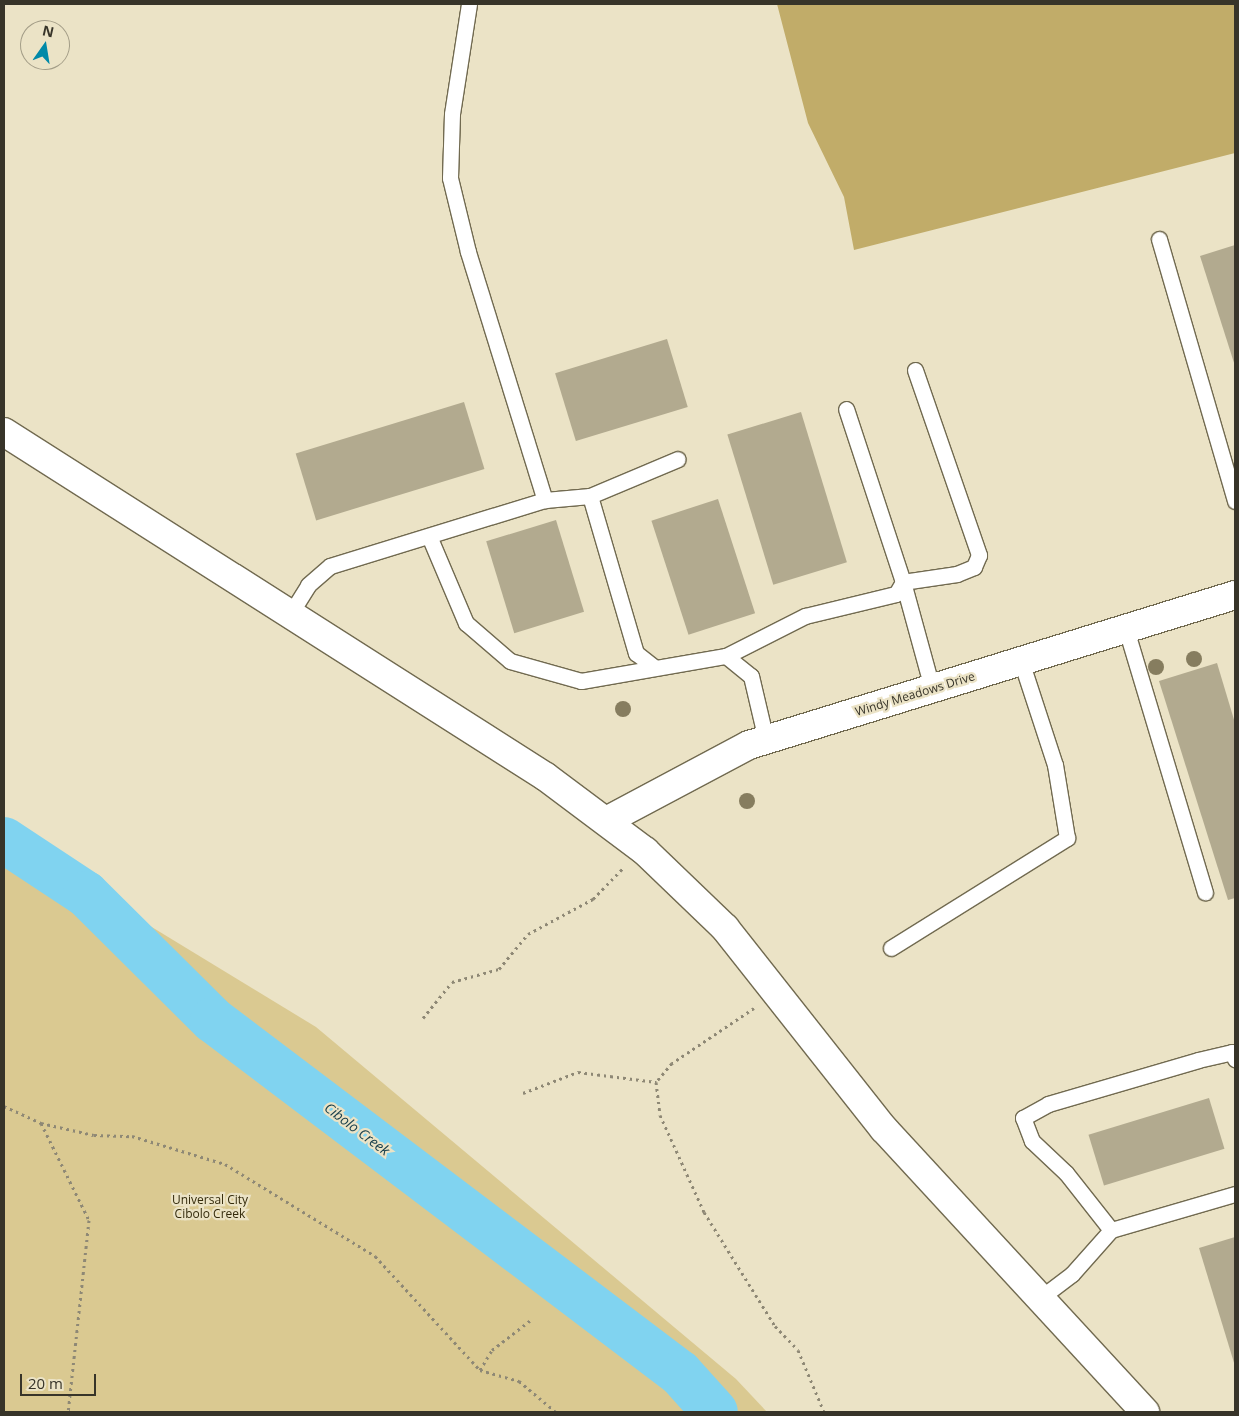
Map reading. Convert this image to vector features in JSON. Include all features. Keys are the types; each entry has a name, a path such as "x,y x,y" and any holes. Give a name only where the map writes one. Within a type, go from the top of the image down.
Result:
{"main road":[{"path":"4,432 289,616 546,777 645,851 725,928 884,1128 1039,1299 1145,1412"},
{"name":"Windy Meadows Drive","path":"606,821 766,740 1235,595"}],"lane":[{"path":"469,4 452,114 450,178 468,252 545,500"},
{"path":"1159,239 1234,491"},
{"path":"903,582 957,574 974,568 979,555 915,370"},
{"path":"846,409 903,582 932,688"},
{"path":"289,616 308,585 330,566 545,500 590,496 678,459"},
{"path":"590,496 636,653 654,667"},
{"path":"429,536 466,623 510,661 581,681 609,679 654,667 726,656 805,616 896,594 903,582"},
{"path":"1126,629 1205,892"},
{"path":"726,656 751,676 766,740"},
{"path":"891,948 1067,838 1055,765 1022,661"},
{"path":"1111,1230 1066,1173 1032,1141 1023,1118 1048,1104 1198,1060 1232,1052 1235,1060"},
{"path":"1039,1299 1072,1274 1111,1230 1235,1194"}],"path":[{"path":"423,1018 452,982 499,969 528,934 593,899 645,851"},
{"path":"775,992 672,1062 656,1082 660,1115 704,1212 775,1326 798,1350 824,1412"},
{"path":"523,1093 578,1072 656,1082"},
{"path":"4,1106 41,1123 94,1135 132,1136 226,1164 375,1256 480,1370 519,1381 556,1412"},
{"path":"41,1123 89,1220 68,1412"},
{"path":"480,1370 492,1350 532,1319"}],"green space":[{"name":"Universal City Cibolo Creek","path":"4,837 316,1027 736,1379 767,1412 4,1412"}],"shaded area":[{"path":"777,4 1235,4 1235,153 854,250 844,197 808,123"}],"building":[{"path":"1235,245 1235,366 1200,256"},
{"path":"667,339 688,407 576,441 555,373"},
{"path":"464,402 484,469 316,520 296,453"},
{"path":"801,412 847,562 773,585 727,435"},
{"path":"718,499 755,613 689,635 651,521"},
{"path":"556,520 584,612 514,633 486,541"},
{"path":"1217,663 1235,723 1235,898 1228,900 1159,681"},
{"path":"1209,1098 1224,1149 1104,1186 1089,1135"},
{"path":"1235,1237 1235,1366 1199,1248"}],"waterway":[{"name":"Cibolo Creek","path":"4,840 86,894 213,1020 680,1373 715,1412"}]}
